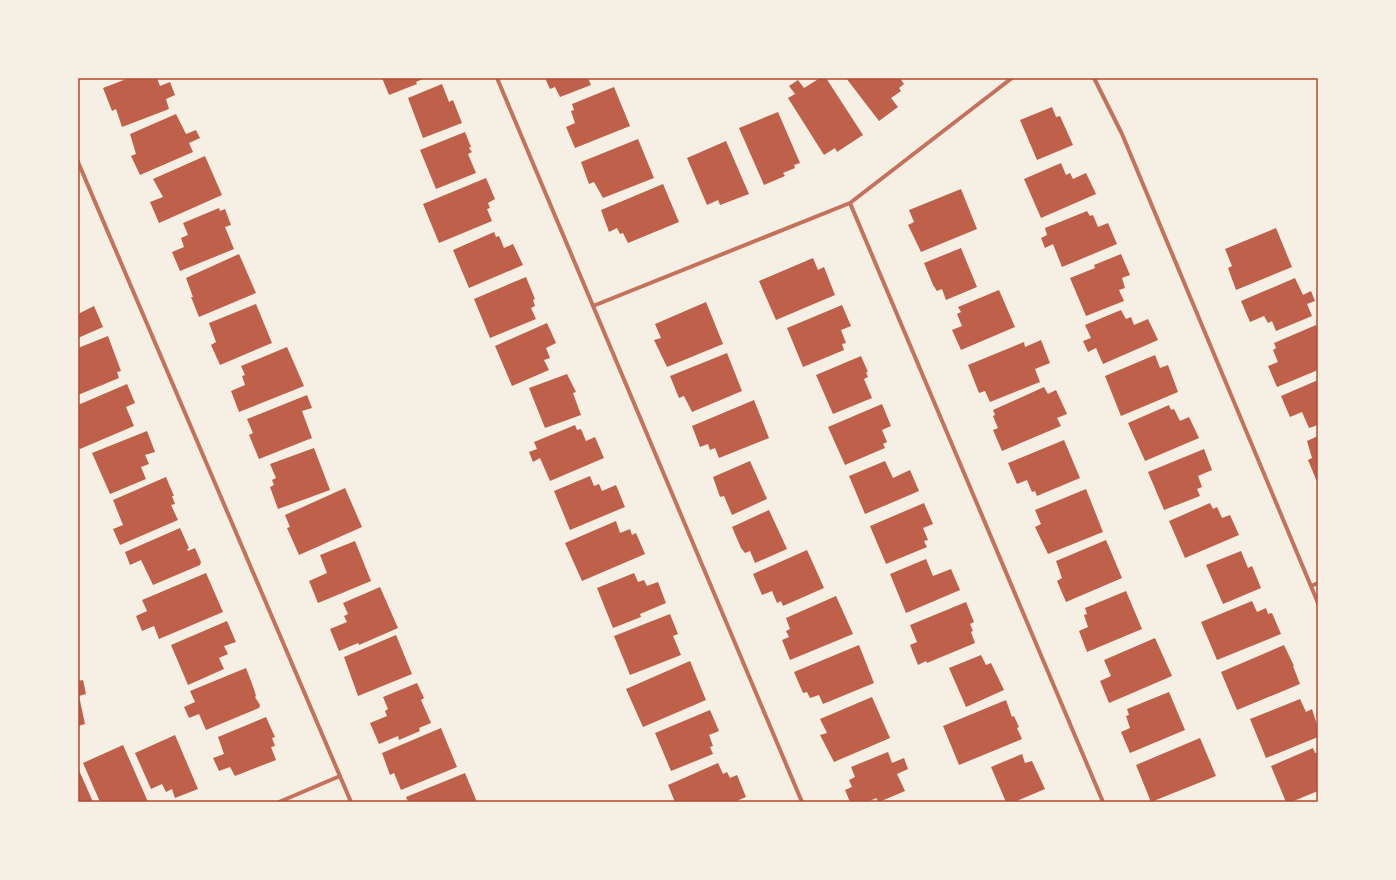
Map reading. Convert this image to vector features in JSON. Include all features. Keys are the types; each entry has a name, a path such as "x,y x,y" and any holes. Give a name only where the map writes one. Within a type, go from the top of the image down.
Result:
{"street":[{"path":"497,78 802,802"},
{"path":"593,306 850,203 1012,78"},
{"path":"1094,78 1122,134 1318,603"},
{"path":"78,162 351,802"},
{"path":"850,203 1103,802"},
{"path":"1311,586 1318,583"},
{"path":"279,802 340,776"}],"building":[{"path":"129,78 157,78 160,86 170,82 175,95 166,99 169,109 122,127 116,109 112,111 103,88"},
{"path":"382,78 425,78 416,82 417,84 389,95"},
{"path":"545,78 588,78 591,85 560,97 555,87 550,89"},
{"path":"820,78 826,78 863,135 837,152 835,148 824,155 788,98 795,94 789,86 798,80 804,88"},
{"path":"846,78 900,78 904,84 899,88 901,91 891,98 898,107 879,121"},
{"path":"442,84 449,102 453,100 462,123 423,138 408,98"},
{"path":"614,87 630,126 575,148 566,127 575,123 571,111 574,110 572,104"},
{"path":"1052,107 1056,117 1060,116 1073,145 1037,160 1020,120"},
{"path":"778,112 800,163 794,165 795,168 783,173 785,176 764,185 739,128"},
{"path":"176,114 186,134 196,130 200,138 189,143 193,152 140,175 131,156 136,154 130,134"},
{"path":"465,132 471,147 469,148 472,152 468,154 476,173 436,189 420,150"},
{"path":"638,139 654,178 603,198 594,182 589,184 581,162"},
{"path":"726,141 749,194 720,205 718,200 707,205 687,158"},
{"path":"205,156 222,195 159,223 150,202 163,197 153,179"},
{"path":"1061,163 1066,175 1070,173 1073,179 1086,173 1096,194 1041,218 1024,179"},
{"path":"486,178 495,199 488,203 490,208 487,209 492,221 439,243 423,204"},
{"path":"663,184 679,222 628,243 623,233 620,234 617,228 609,232 601,210"},
{"path":"961,189 977,229 921,252 908,225 914,222 909,210"},
{"path":"219,208 220,211 225,209 231,225 225,227 234,249 180,271 172,252 184,247 181,238 188,235 183,223"},
{"path":"1087,211 1090,216 1093,215 1098,227 1108,223 1117,244 1062,267 1053,244 1045,248 1041,238 1047,235 1045,228"},
{"path":"1276,228 1292,267 1236,290 1228,268 1232,266 1225,249"},
{"path":"494,232 496,237 499,236 504,248 513,244 523,265 469,288 453,250"},
{"path":"961,248 977,287 946,300 942,289 937,291 933,285 924,263"},
{"path":"239,254 256,293 199,317 191,297 193,297 186,278"},
{"path":"1121,254 1130,275 1122,278 1125,288 1119,290 1124,301 1086,316 1070,278 1095,268 1094,265"},
{"path":"813,258 818,270 824,267 835,295 776,320 759,281"},
{"path":"526,277 535,299 533,300 535,306 531,308 536,319 490,338 474,299"},
{"path":"1295,278 1303,295 1311,291 1315,301 1307,304 1312,316 1276,331 1272,321 1268,323 1264,316 1250,322 1241,301"},
{"path":"999,290 1015,327 961,350 952,330 962,326 957,314 961,312 958,307"},
{"path":"706,302 723,344 667,367 654,340 661,338 655,324"},
{"path":"256,304 272,343 220,365 211,345 216,342 209,323"},
{"path":"842,305 851,326 841,330 846,343 842,344 844,350 803,367 787,328"},
{"path":"94,306 103,327 78,338 78,314"},
{"path":"1121,310 1126,319 1131,317 1134,325 1148,319 1158,340 1103,364 1096,348 1088,352 1083,341 1091,338 1085,325"},
{"path":"547,323 556,343 546,348 550,358 544,360 549,370 512,386 495,346"},
{"path":"1316,325 1318,330 1318,370 1277,387 1268,366 1278,362 1273,350 1276,348 1274,343"},
{"path":"108,336 121,371 117,372 119,378 78,395 78,348"},
{"path":"1041,340 1050,363 1035,369 1040,382 990,402 985,391 979,393 968,365 1024,342 1025,347"},
{"path":"287,347 304,386 239,412 231,391 245,385 242,376 245,375 241,366"},
{"path":"727,353 742,391 692,412 684,396 679,398 670,376"},
{"path":"1155,355 1160,368 1168,365 1178,392 1121,416 1105,376"},
{"path":"861,356 868,372 866,372 868,377 864,379 872,398 833,414 816,375"},
{"path":"567,374 576,392 573,393 581,415 545,428 529,388"},
{"path":"1318,380 1318,425 1309,428 1302,412 1290,417 1281,396"},
{"path":"127,384 135,403 126,407 134,426 80,449 78,443 78,405"},
{"path":"1044,387 1048,394 1056,390 1067,414 1057,418 1061,426 1002,451 993,430 998,428 993,416 995,415 993,410"},
{"path":"307,395 312,408 302,411 312,438 259,459 249,435 253,433 247,419"},
{"path":"754,400 769,438 719,458 715,448 710,450 708,444 700,447 692,426"},
{"path":"882,404 891,426 882,430 887,442 883,444 885,448 845,465 828,427"},
{"path":"1169,405 1171,410 1174,409 1180,421 1189,417 1199,438 1145,461 1128,423"},
{"path":"575,425 577,430 581,429 586,441 595,437 604,458 550,481 540,458 533,462 529,452 537,449 534,442"},
{"path":"147,431 155,452 145,455 149,464 141,467 146,479 110,494 92,453"},
{"path":"1318,436 1318,484 1308,460 1312,458 1307,441"},
{"path":"1064,440 1080,478 1037,496 1035,491 1032,492 1027,480 1017,484 1008,463"},
{"path":"314,448 330,490 278,509 270,487 274,485 272,480 276,478 270,464"},
{"path":"1204,449 1212,470 1198,476 1202,487 1197,489 1200,496 1164,510 1148,472"},
{"path":"750,461 767,499 732,515 724,496 720,497 713,477"},
{"path":"885,461 893,478 910,470 919,491 865,514 849,476"},
{"path":"590,476 594,486 599,484 602,491 616,485 625,507 570,530 554,491"},
{"path":"166,477 174,496 172,496 175,504 171,505 178,520 120,545 113,529 123,525 113,500"},
{"path":"345,488 362,527 299,555 287,528 290,527 285,515"},
{"path":"1086,489 1103,532 1048,554 1035,527 1041,524 1035,510"},
{"path":"924,503 933,524 923,528 928,540 924,541 927,547 886,564 870,526"},
{"path":"1210,503 1213,509 1217,507 1222,518 1230,515 1239,535 1185,558 1169,521"},
{"path":"769,510 787,549 755,563 750,551 745,553 741,548 732,527"},
{"path":"616,521 620,533 630,529 632,535 636,533 645,554 582,581 565,543"},
{"path":"180,528 189,548 187,549 188,551 195,548 201,562 200,565 153,585 141,560 130,565 125,552"},
{"path":"1106,540 1122,578 1066,602 1057,581 1062,578 1056,561"},
{"path":"355,541 371,581 318,603 309,581 327,573 320,555"},
{"path":"807,550 824,588 783,606 781,601 777,603 772,591 762,595 753,574"},
{"path":"1241,551 1248,568 1252,566 1261,588 1223,604 1206,565"},
{"path":"926,559 933,576 951,569 960,590 906,613 890,574"},
{"path":"206,573 223,612 159,639 154,626 142,631 136,616 147,611 142,600"},
{"path":"634,573 638,582 644,580 647,586 658,582 666,603 640,614 641,617 613,628 597,588"},
{"path":"380,587 398,628 359,645 358,643 339,651 330,629 347,622 344,616 348,614 343,603"},
{"path":"1126,591 1142,629 1087,652 1079,631 1088,627 1084,615 1087,614 1085,608"},
{"path":"836,596 853,634 790,660 782,640 789,637 786,631 790,629 786,618"},
{"path":"1252,601 1257,612 1266,608 1268,614 1272,613 1281,634 1217,660 1201,622"},
{"path":"966,602 974,622 970,624 975,643 927,663 926,661 918,665 910,645 917,642 910,625"},
{"path":"670,614 678,634 673,636 681,655 630,675 614,636"},
{"path":"227,621 236,642 224,646 228,654 219,658 224,669 188,685 171,645"},
{"path":"396,635 412,674 358,696 344,657"},
{"path":"1155,638 1172,676 1109,703 1100,681 1111,676 1104,660"},
{"path":"859,645 874,683 823,704 819,695 810,698 807,692 803,693 794,672"},
{"path":"1284,645 1294,666 1300,684 1237,710 1221,672"},
{"path":"981,655 986,665 991,663 1004,690 966,707 949,668"},
{"path":"690,661 706,700 643,727 626,689"},
{"path":"246,668 254,689 255,697 260,705 259,708 206,730 199,714 189,718 184,707 195,702 190,691"},
{"path":"83,680 86,694 79,696 85,724 78,726 78,681"},
{"path":"417,683 424,698 421,700 431,723 419,728 420,731 399,740 398,736 379,744 370,723 387,716 385,711 388,709 383,697"},
{"path":"1169,692 1185,730 1130,753 1121,732 1130,728 1126,716 1129,715 1127,709"},
{"path":"872,697 890,738 834,762 820,735 827,733 820,719"},
{"path":"1300,699 1306,712 1312,709 1318,728 1318,737 1266,758 1250,719"},
{"path":"1006,700 1012,717 1014,716 1019,727 1017,728 1022,739 959,765 943,726"},
{"path":"710,710 719,731 709,735 713,746 710,747 713,754 671,771 655,733"},
{"path":"266,717 275,737 272,738 275,746 271,747 276,760 235,776 230,767 219,771 213,758 224,754 218,737"},
{"path":"441,728 457,767 401,790 394,773 390,775 382,753"},
{"path":"175,735 198,789 175,798 172,789 166,792 162,784 151,789 135,753"},
{"path":"1200,738 1216,776 1151,802 1136,765"},
{"path":"123,745 148,802 100,802 83,763"},
{"path":"1313,748 1315,753 1318,752 1318,791 1291,802 1286,802 1271,766"},
{"path":"888,752 892,763 904,758 908,769 897,774 905,791 879,802 876,798 868,802 850,802 845,790 852,787 849,780 855,777 851,767"},
{"path":"1022,754 1025,763 1032,761 1045,789 1014,802 1006,802 991,767"},
{"path":"718,763 723,774 727,772 730,778 737,775 746,797 734,802 675,802 668,785"},
{"path":"78,768 93,802 78,802"},
{"path":"465,773 477,802 408,802 406,797"}]}
